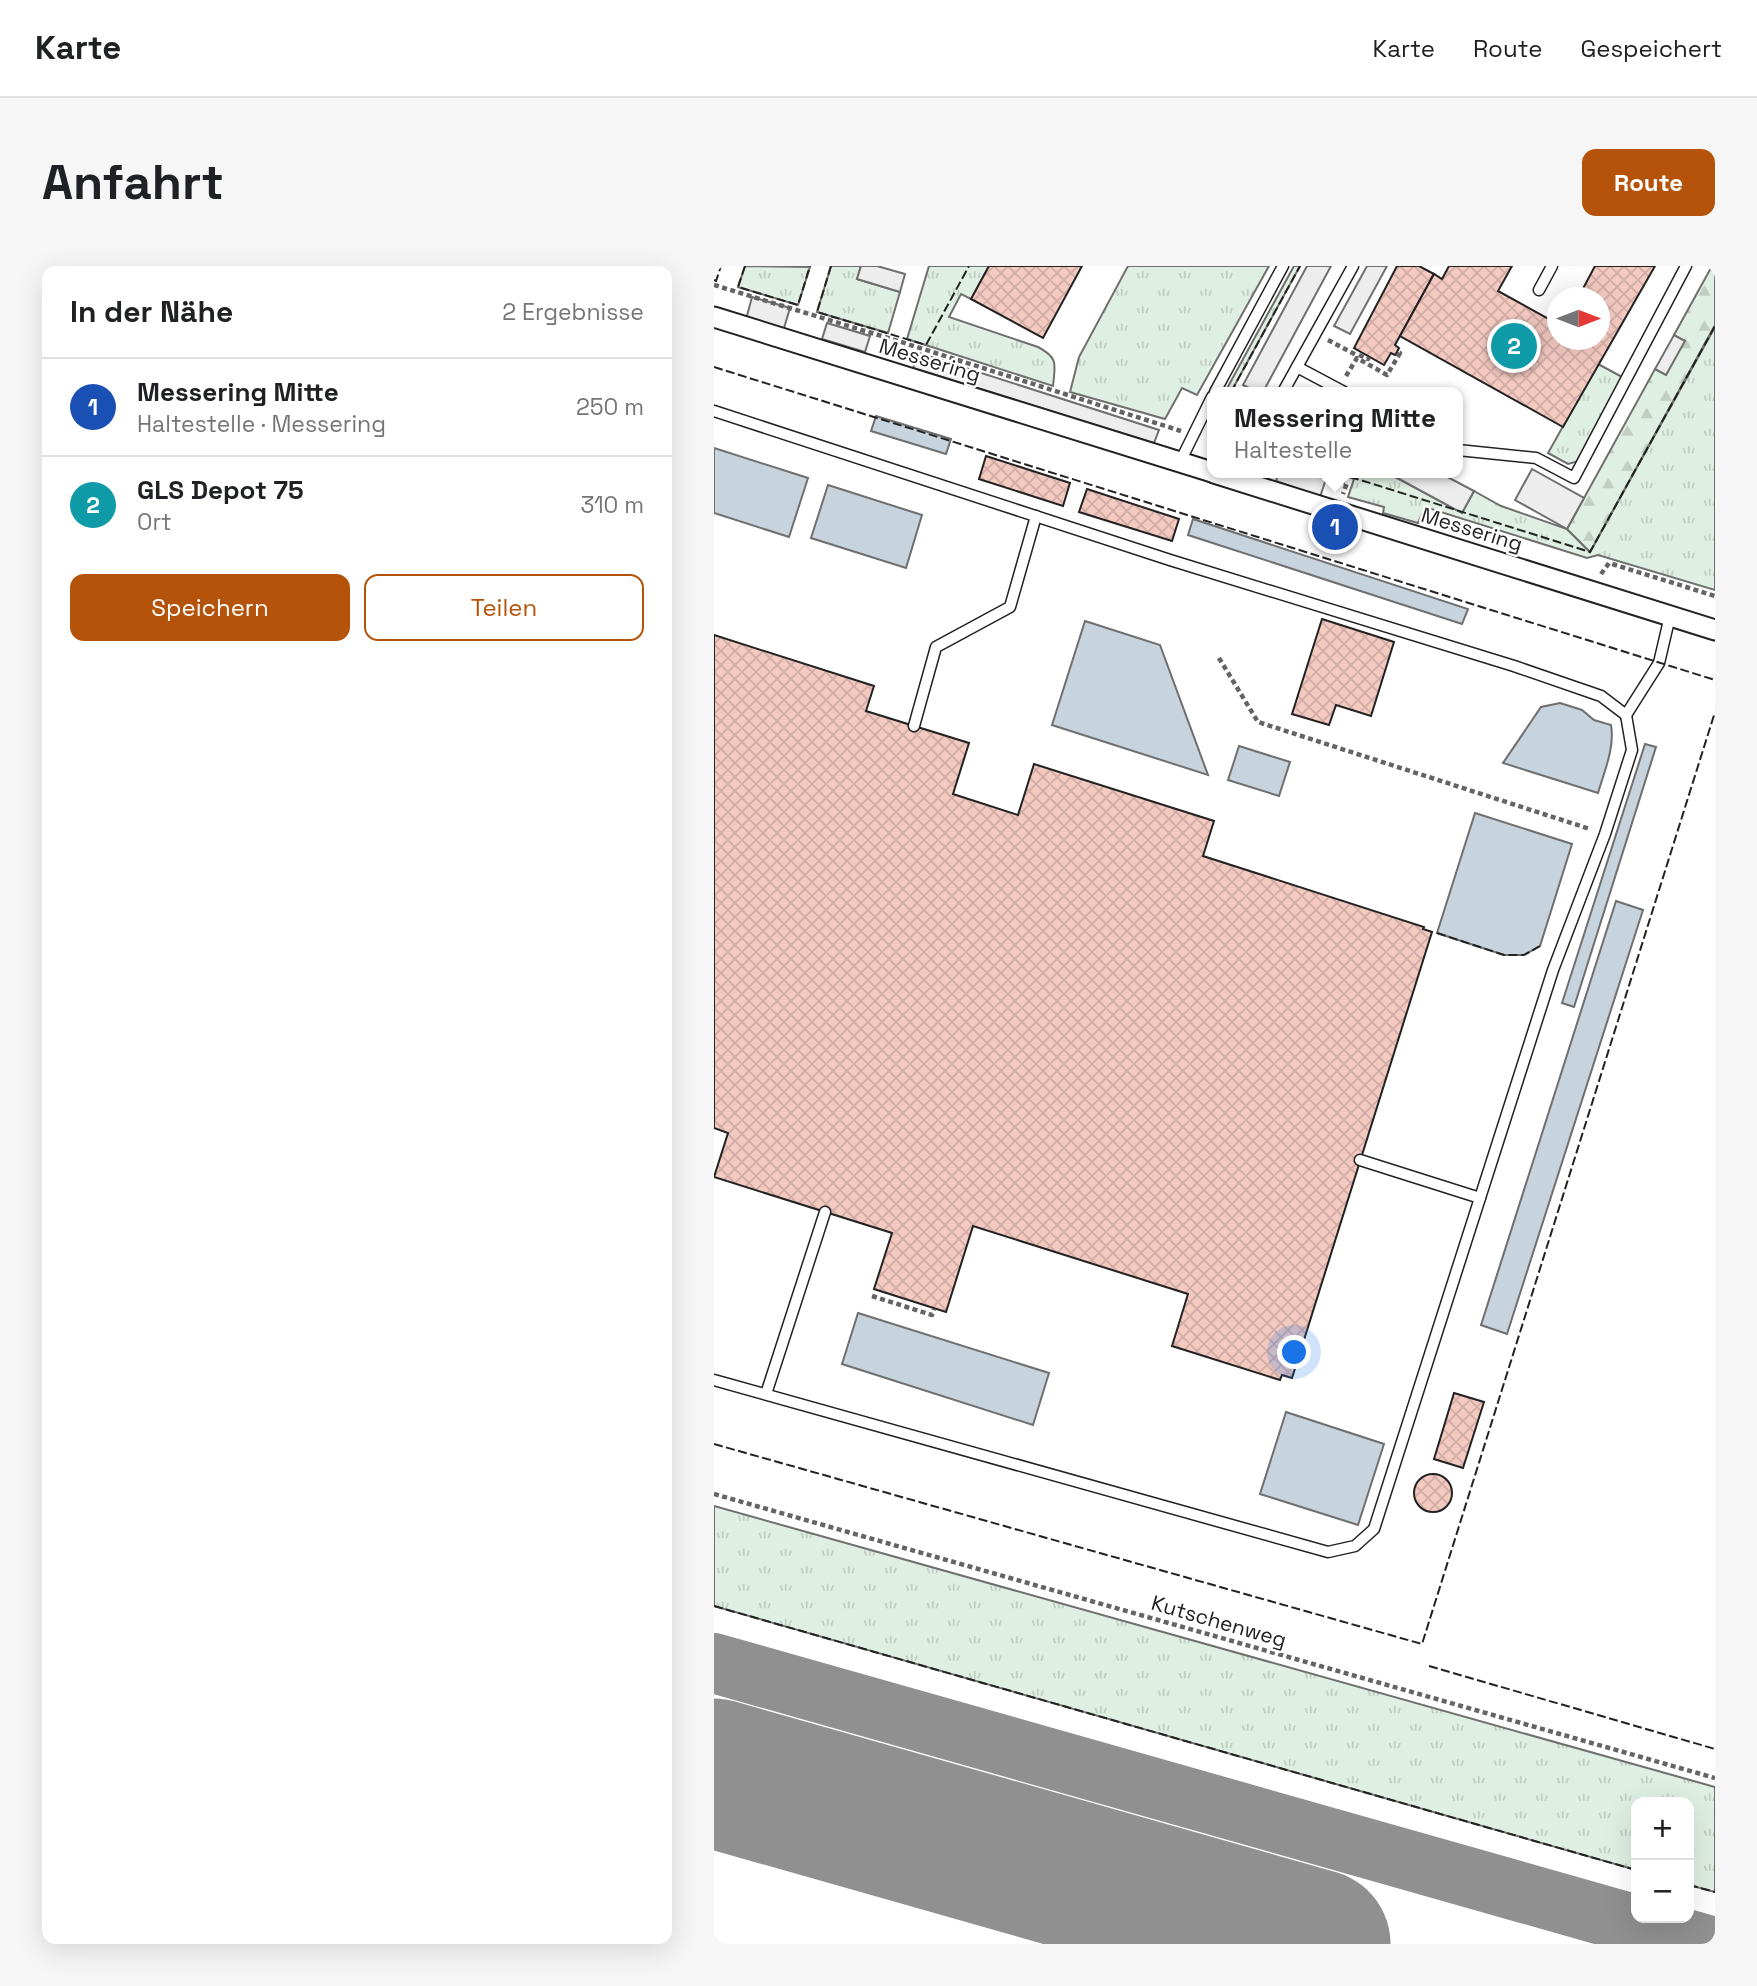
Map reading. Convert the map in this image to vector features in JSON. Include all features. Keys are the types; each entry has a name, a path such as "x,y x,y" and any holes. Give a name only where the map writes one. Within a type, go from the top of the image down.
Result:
{"street":[{"name":"Messering","path":"714,317 1207,470"},
{"name":"Messering","path":"1242,478 1715,630"}],"lane":[{"path":"1218,387 1283,266"},
{"path":"1286,387 1353,266"},
{"path":"1539,290 1552,266"},
{"path":"1463,451 1536,458 1574,478 1686,266"},
{"path":"1297,367 1334,387"},
{"path":"1180,462 1207,408"},
{"path":"714,411 1036,516 1514,666 1601,696 1626,715"},
{"path":"914,726 936,647 1010,607 1036,516"},
{"path":"714,1380 1328,1552 1355,1546 1374,1529 1552,970 1605,834 1632,750 1626,715 1659,663 1670,616"},
{"path":"1360,1160 1480,1198"},
{"path":"766,1394 825,1212"}],"path":[{"path":"714,285 1192,435"},
{"path":"1316,333 1387,375 1399,353 1397,352"},
{"path":"1344,387 1359,354 1368,359 1369,357"},
{"path":"1590,590 1609,563 1715,596"},
{"path":"1219,658 1258,722 1605,834"},
{"path":"872,1296 932,1315 934,1308"},
{"name":"Kutschenweg","path":"714,1494 1715,1778"}],"green space":[{"path":"745,266 810,267 798,305 738,287"},
{"path":"831,266 861,266 857,279 900,292 888,333 817,312"},
{"path":"929,266 989,266 971,299 961,294 949,317 1045,351 1054,363 1053,386 907,339"},
{"path":"1128,266 1269,266 1197,395 1182,388 1165,419 1070,392 1079,357"},
{"path":"1294,266 1300,266 1234,387 1228,387"},
{"path":"1712,266 1715,266 1715,325 1590,552 1567,529 1655,369 1666,375 1684,341 1674,335"},
{"path":"1715,327 1715,590 1598,555 1587,558 1425,507 1418,523 1383,513 1384,507 1348,497 1354,479 1351,478 1397,478 1462,513 1474,491 1501,506 1567,529 1590,552"},
{"path":"1598,364 1624,378 1579,461 1568,464 1548,453"},
{"path":"714,1506 1715,1787 1715,1892 1694,1886 1694,1797 1631,1797 1631,1869 714,1606"}],"shaded area":[{"path":"861,266 877,266 905,274 900,292 857,279"},
{"path":"1307,266 1331,266 1266,387 1243,385"},
{"path":"1367,266 1387,266 1350,334 1334,326"},
{"path":"752,297 790,308 781,338 744,327"},
{"path":"827,323 870,336 865,352 822,339"},
{"path":"1674,335 1685,341 1666,375 1655,369"},
{"path":"919,353 1159,430 1154,443 913,368"},
{"path":"876,416 951,439 946,454 871,431"},
{"path":"714,448 808,478 789,537 714,513"},
{"path":"1532,469 1584,498 1567,529 1515,500"},
{"path":"1277,478 1326,479 1320,497 1276,481"},
{"path":"1397,478 1449,478 1474,491 1462,513"},
{"path":"828,485 922,515 906,568 811,538"},
{"path":"1193,519 1468,609 1462,624 1188,535"},
{"path":"1085,621 1160,645 1208,775 1052,725"},
{"path":"1560,703 1582,710 1594,720 1611,725 1610,751 1598,793 1503,763 1541,707"},
{"path":"1645,744 1656,747 1574,1007 1562,1003"},
{"path":"1239,746 1290,762 1279,796 1228,780"},
{"path":"1475,813 1572,844 1540,946 1524,955 1504,955 1437,933"},
{"path":"1616,901 1643,910 1507,1334 1481,1325"},
{"path":"858,1313 1049,1373 1033,1425 842,1364"},
{"path":"1286,1412 1384,1444 1358,1525 1260,1494"}],"building":[{"path":"989,266 1082,266 1043,338 971,299"},
{"path":"1397,266 1419,266 1434,274 1395,345 1399,348 1397,352 1395,355 1391,353 1384,365 1354,348"},
{"path":"1449,266 1512,266 1498,291 1547,318 1547,350 1607,350 1563,427 1400,336 1434,274 1442,279"},
{"path":"1595,266 1655,266 1610,345 1610,287 1584,287"},
{"path":"986,456 1070,483 1063,506 979,479"},
{"path":"1087,489 1179,519 1172,541 1079,512"},
{"path":"1322,619 1394,642 1371,716 1336,705 1329,725 1292,714"},
{"path":"714,635 874,686 866,711 969,743 953,794 1018,815 1034,764 1214,821 1203,856 1424,927 1423,929 1432,932 1292,1378 1282,1375 1280,1380 1172,1346 1188,1294 973,1226 946,1312 874,1289 892,1233 714,1177 728,1133 714,1128"},
{"path":"1454,1393 1484,1402 1463,1468 1434,1459"},
{"path":"1433,1474 1446,1480 1452,1493 1446,1506 1433,1512 1420,1506 1414,1493 1420,1480"}],"taxiway":[{"path":"714,1663 1704,1944"}],"runway":[{"path":"714,1773 1316,1944"}],"fence":[{"path":"714,280 716,281 721,266"},
{"path":"745,266 738,287 798,305 810,266"},
{"path":"831,266 817,312 926,345 969,266"},
{"path":"1234,387 1300,266"},
{"path":"1354,478 1590,552 1715,326"},
{"path":"714,367 1715,680"},
{"path":"714,1444 1422,1644 1715,712"},
{"path":"1437,933 1504,955 1524,955 1540,946"},
{"path":"714,1606 1631,1869"},
{"path":"1429,1666 1715,1749"},
{"path":"1694,1886 1715,1892"}],"place":[{"name":"GLS Depot 75","path":"1514,346"},
{"name":"Messering Mitte","path":"1335,527"}]}
